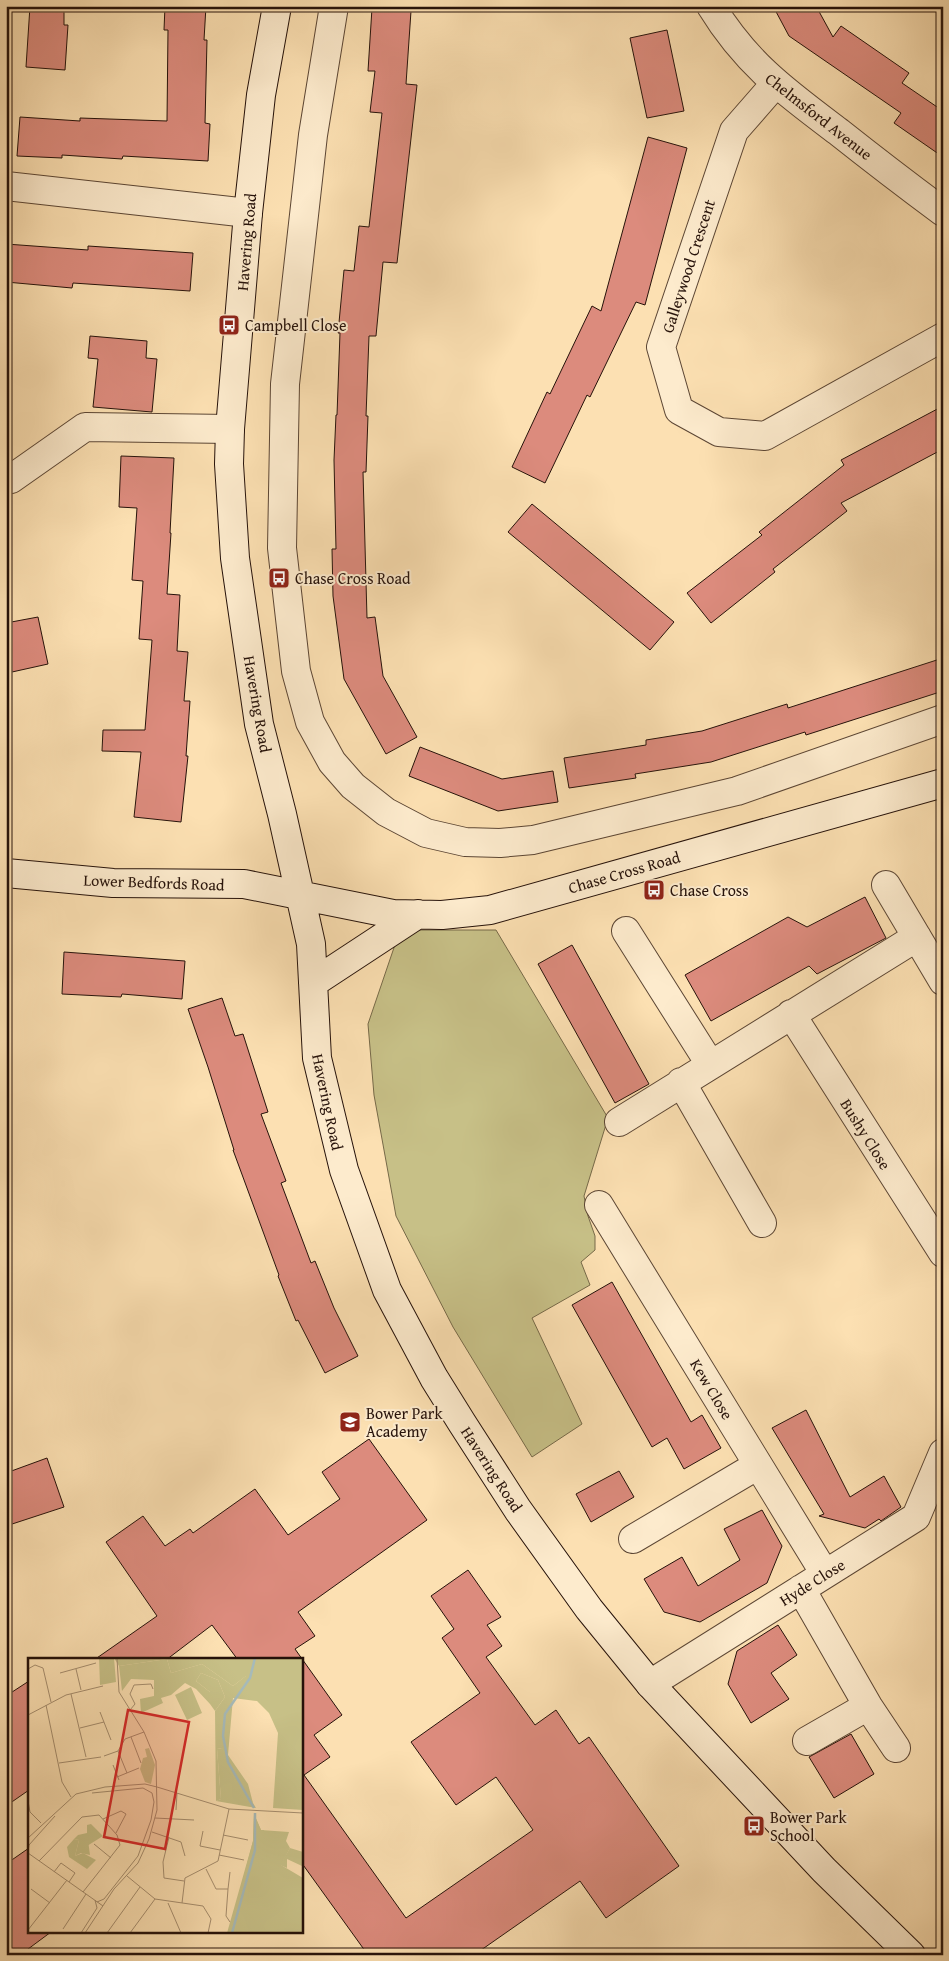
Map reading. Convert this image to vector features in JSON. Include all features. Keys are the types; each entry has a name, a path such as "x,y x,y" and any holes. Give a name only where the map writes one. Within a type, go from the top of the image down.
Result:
{"street":[{"name":"Havering Road","path":"277,6 261,95 248,213 230,430 229,464 235,558 259,724 311,944 317,1058 344,1170 387,1290 434,1378 518,1510 589,1608 650,1684 824,1870 911,1955"},
{"path":"334,6 313,135 285,384 282,548 296,671 310,722 332,762 353,786 386,812 426,833 465,842 500,843 532,840 737,791 943,719"},
{"name":"Chelmsford Avenue","path":"711,6 728,33 775,84 943,212"},
{"name":"Galleywood Crescent","path":"775,84 734,131 661,347 678,410 719,432 765,436 943,337"},
{"path":"6,186 248,213"},
{"path":"6,480 11,479 85,427 230,430"},
{"name":"Chase Cross Road","path":"300,894 393,914 442,915 490,910 943,783"},
{"name":"Lower Bedfords Road","path":"6,872 113,883 244,884 300,894"},
{"path":"886,885 943,981"},
{"path":"313,983 418,914"},
{"path":"626,931 710,1064"},
{"path":"618,1122 916,937"},
{"name":"Bushy Close","path":"791,1014 943,1253"},
{"path":"681,1082 762,1223"},
{"name":"Kew Close","path":"599,1204 824,1574"},
{"name":"Hyde Close","path":"650,1684 916,1517 943,1453"},
{"path":"633,1539 758,1465"},
{"path":"801,1589 868,1706 896,1748"},
{"path":"807,1741 868,1706"}],"shaded area":[{"path":"400,930 496,930 608,1118 584,1196 595,1236 595,1250 581,1262 590,1285 532,1318 582,1424 532,1457 453,1327 396,1216 374,1095 368,1024"}],"building":[{"path":"30,6 64,6 64,25 68,25 65,70 26,67"},
{"path":"165,6 206,6 204,40 207,40 205,123 210,124 208,161 123,156 122,159 62,155 62,158 17,156 20,117 80,121 80,118 167,121 168,30 164,30"},
{"path":"773,6 816,6 833,37 841,26 909,73 902,83 943,111 943,157 894,123 901,113 789,36"},
{"path":"372,8 411,11 406,84 417,85 397,263 383,262 376,336 369,336 366,472 363,472 367,618 375,617 383,676 417,737 386,754 344,679 333,596 332,549 336,549 334,460 340,333 338,333 344,270 354,271 359,226 369,227 382,113 370,112 375,71 368,71"},
{"path":"667,30 684,111 647,118 630,38"},
{"path":"648,137 687,148 645,305 636,302 590,397 587,395 545,483 512,467 547,392 550,394 592,306 601,311"},
{"path":"6,244 88,250 88,246 193,253 190,291 73,283 72,288 6,282"},
{"path":"90,336 147,341 146,358 157,359 152,412 93,407 98,359 88,358"},
{"path":"943,406 943,449 841,503 847,511 773,569 775,572 711,623 687,593 762,535 759,532 844,465 841,460"},
{"path":"121,456 174,458 167,594 180,595 177,651 188,652 184,701 190,701 186,756 188,756 181,822 134,817 141,752 102,751 103,730 145,730 152,640 139,639 143,581 132,580 137,508 119,507"},
{"path":"532,504 674,622 650,650 508,532"},
{"path":"38,617 48,664 12,672 6,644 6,623"},
{"path":"943,658 943,691 806,735 805,732 711,762 635,774 636,778 569,788 564,758 646,745 646,740 702,731 787,704 788,708"},
{"path":"420,747 502,779 553,771 558,802 498,811 409,776"},
{"path":"865,897 886,938 817,974 809,966 711,1021 685,975 788,917 807,927"},
{"path":"572,945 649,1084 615,1103 538,964"},
{"path":"64,952 185,961 182,999 122,994 121,997 62,994"},
{"path":"222,998 235,1036 243,1034 268,1112 261,1114 286,1181 281,1183 311,1263 315,1261 334,1308 358,1356 325,1373 298,1320 296,1321 278,1276 233,1150 188,1009"},
{"path":"612,1282 691,1422 702,1415 721,1448 684,1469 667,1438 652,1447 572,1305"},
{"path":"806,1410 850,1497 884,1476 901,1507 881,1521 879,1519 865,1528 819,1516 824,1514 772,1428"},
{"path":"369,1439 427,1520 298,1612 315,1636 295,1649 301,1658 237,1658 212,1625 169,1658 97,1658 157,1616 106,1542 143,1516 165,1546 190,1529 193,1533 255,1489 288,1535 340,1499 322,1472"},
{"path":"47,1458 64,1507 6,1526 6,1473"},
{"path":"619,1471 634,1497 591,1522 576,1494"},
{"path":"762,1510 782,1546 767,1583 700,1622 664,1612 644,1579 682,1557 698,1586 740,1560 724,1529"},
{"path":"468,1570 501,1617 487,1625 502,1646 486,1657 535,1725 556,1710 579,1744 589,1737 679,1866 606,1918 580,1881 474,1955 368,1955 302,1863 302,1659 342,1715 314,1735 330,1757 304,1775 406,1918 533,1830 496,1777 456,1805 411,1742 480,1693 442,1638 454,1629 431,1596"},
{"path":"778,1625 797,1655 771,1673 789,1699 751,1723 728,1684 737,1651"},
{"path":"28,1682 28,1791 6,1806 6,1696"},
{"path":"851,1734 874,1774 834,1798 809,1757"},
{"path":"28,1849 28,1934 48,1934 20,1955 6,1955 6,1864"}],"place":[{"name":"Campbell Close","path":"229,325"},
{"name":"Chase Cross Road","path":"279,578"},
{"name":"Chase Cross","path":"654,890"},
{"name":"Bower Park Academy","path":"350,1422"},
{"name":"Bower Park School","path":"754,1826"}]}
